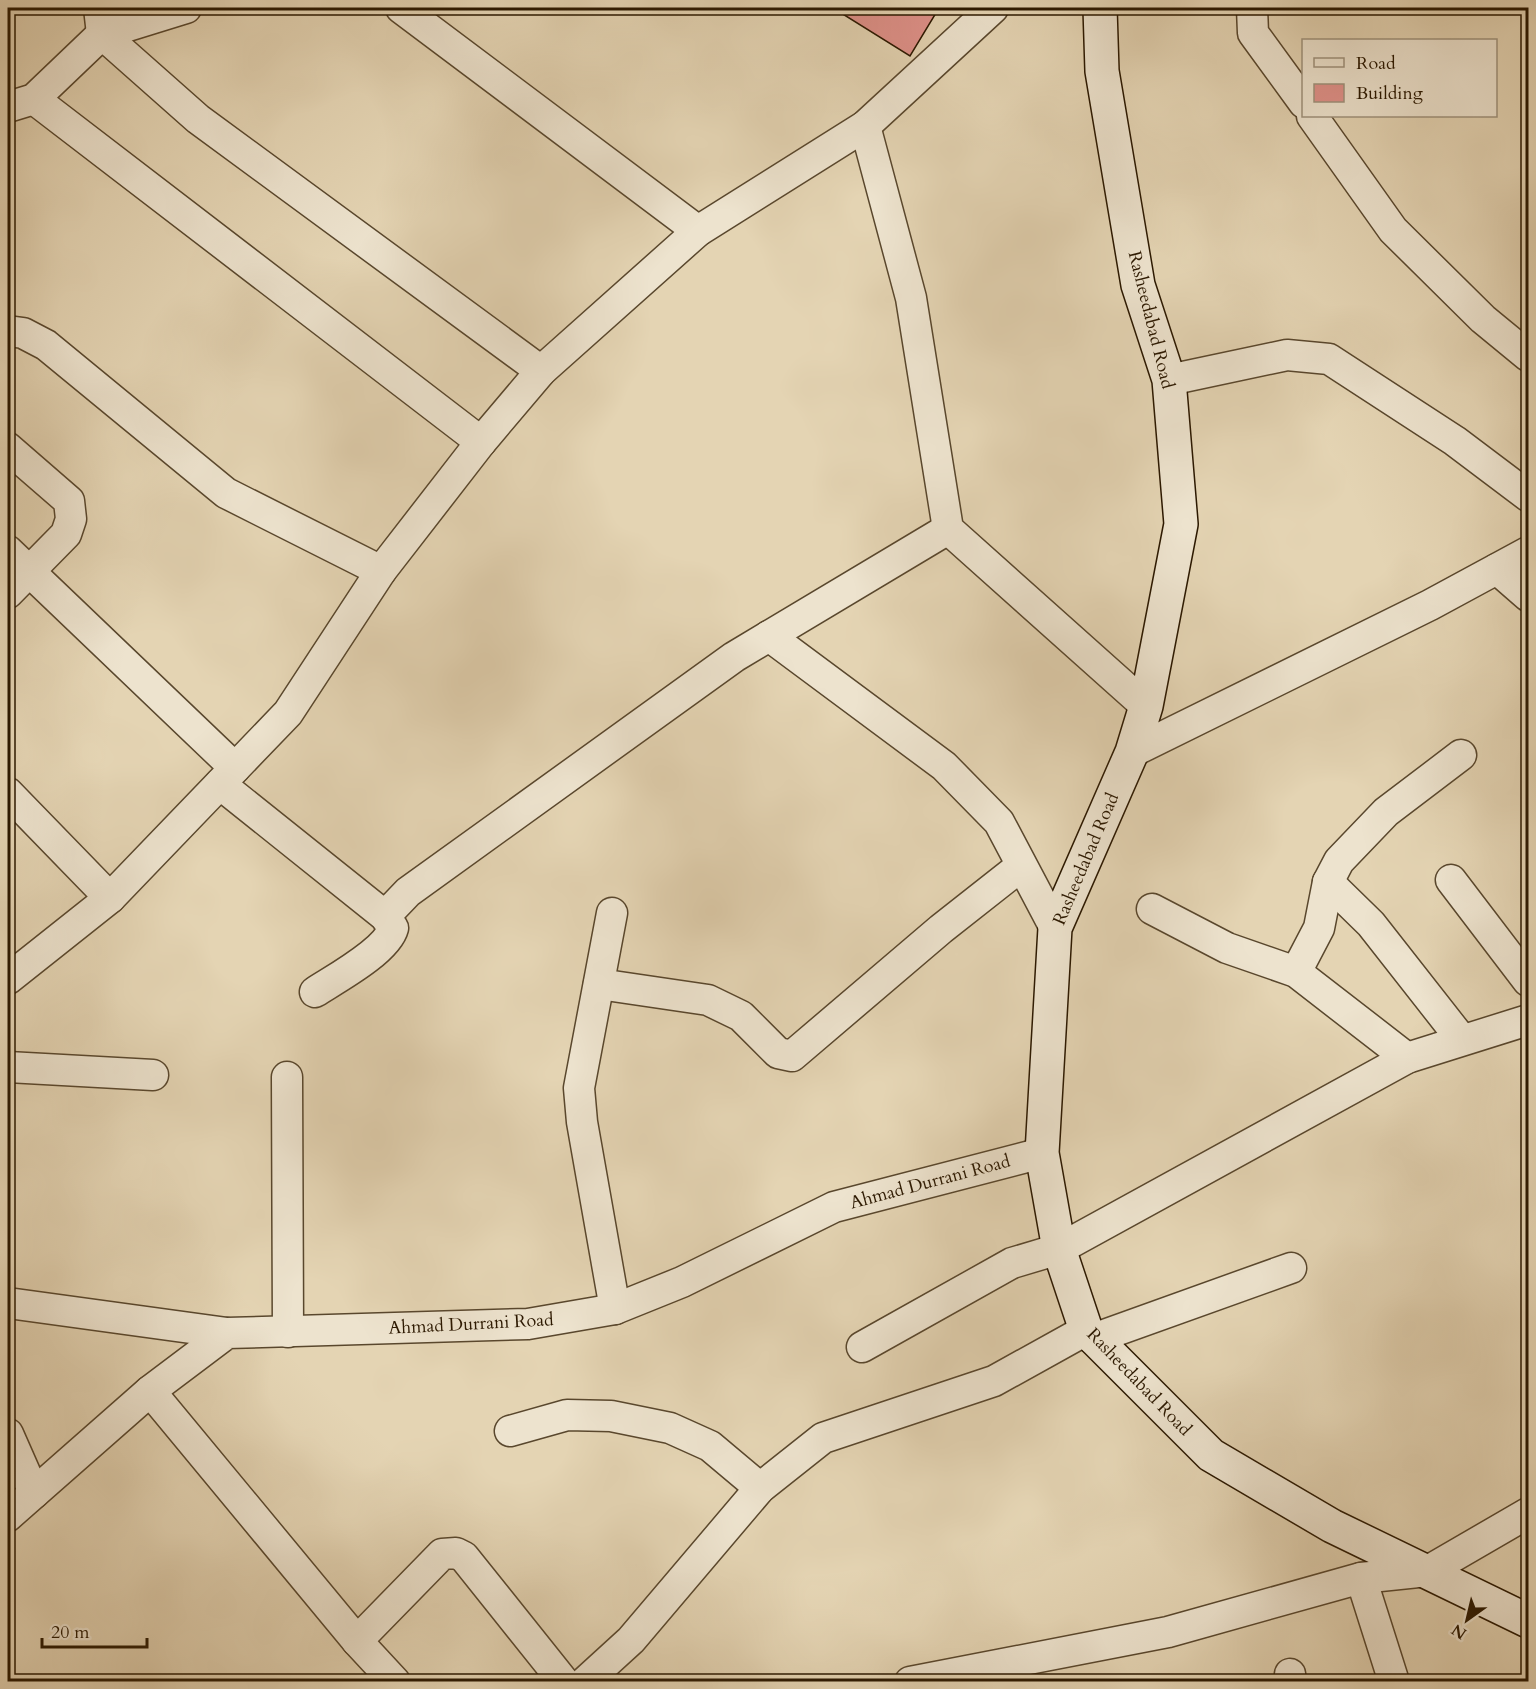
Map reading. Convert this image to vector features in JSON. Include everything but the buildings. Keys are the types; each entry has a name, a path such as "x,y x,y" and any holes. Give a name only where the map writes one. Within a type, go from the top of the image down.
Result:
{"main road":[{"name":"Rasheedabad Road","path":"1100,8 1102,71 1138,285 1169,380 1181,524 1146,706 1132,752 1055,928 1042,1153 1059,1249 1089,1335 1211,1455 1332,1526 1528,1621"}],"street":[{"path":"186,8 100,21 21,103 481,442"},
{"path":"401,8 698,231"},
{"path":"8,979 110,898 288,713 381,571 481,442 541,371 698,231 865,126 993,8"},
{"path":"1252,8 1253,33 1302,100"},
{"path":"100,21 198,119 541,371"},
{"path":"1313,117 1393,230 1484,320 1528,356"},
{"path":"865,126 911,298 948,529 1146,706"},
{"path":"8,331 23,333 46,345 226,493 381,571"},
{"path":"1169,380 1287,355 1329,359 1455,441 1528,496"},
{"path":"8,448 69,501 70,519 66,534 8,593"},
{"path":"385,916 408,892 734,657 948,529"},
{"path":"8,551 30,570 228,776 385,916 393,928 390,937 315,992"},
{"path":"1132,752 1528,552"},
{"path":"1497,569 1528,596"},
{"path":"769,636 944,766 999,822 1055,928"},
{"path":"1296,972 1319,928 1328,882 1339,861 1386,813 1461,755"},
{"path":"8,793 110,898"},
{"path":"599,984 708,1000 741,1016 778,1053 792,1056 941,929 1021,866"},
{"path":"1450,880 1528,981"},
{"path":"1328,882 1371,924 1462,1040"},
{"path":"1152,909 1227,948 1296,972 1407,1058"},
{"path":"612,913 579,1088 582,1122 615,1309"},
{"path":"862,1347 1012,1263 1059,1249 1407,1058 1528,1020"},
{"path":"8,1067 153,1075"},
{"path":"287,1077 288,1332"},
{"name":"Ahmad Durrani Road","path":"8,1303 227,1333 528,1324 615,1309 682,1282 834,1207 1042,1153"},
{"path":"585,1682 631,1640 760,1488 824,1438 994,1381 1089,1335 1291,1268"},
{"path":"8,1516 150,1391 227,1333"},
{"path":"150,1391 357,1641 395,1682"},
{"path":"510,1431 567,1415 611,1416 670,1428 710,1446 760,1488"},
{"path":"8,1434 34,1493"},
{"path":"918,1681 1168,1632 1361,1578 1428,1571 1528,1513"},
{"path":"357,1641 442,1554 456,1553 465,1557 564,1682"},
{"path":"1361,1578 1394,1682"}]}
